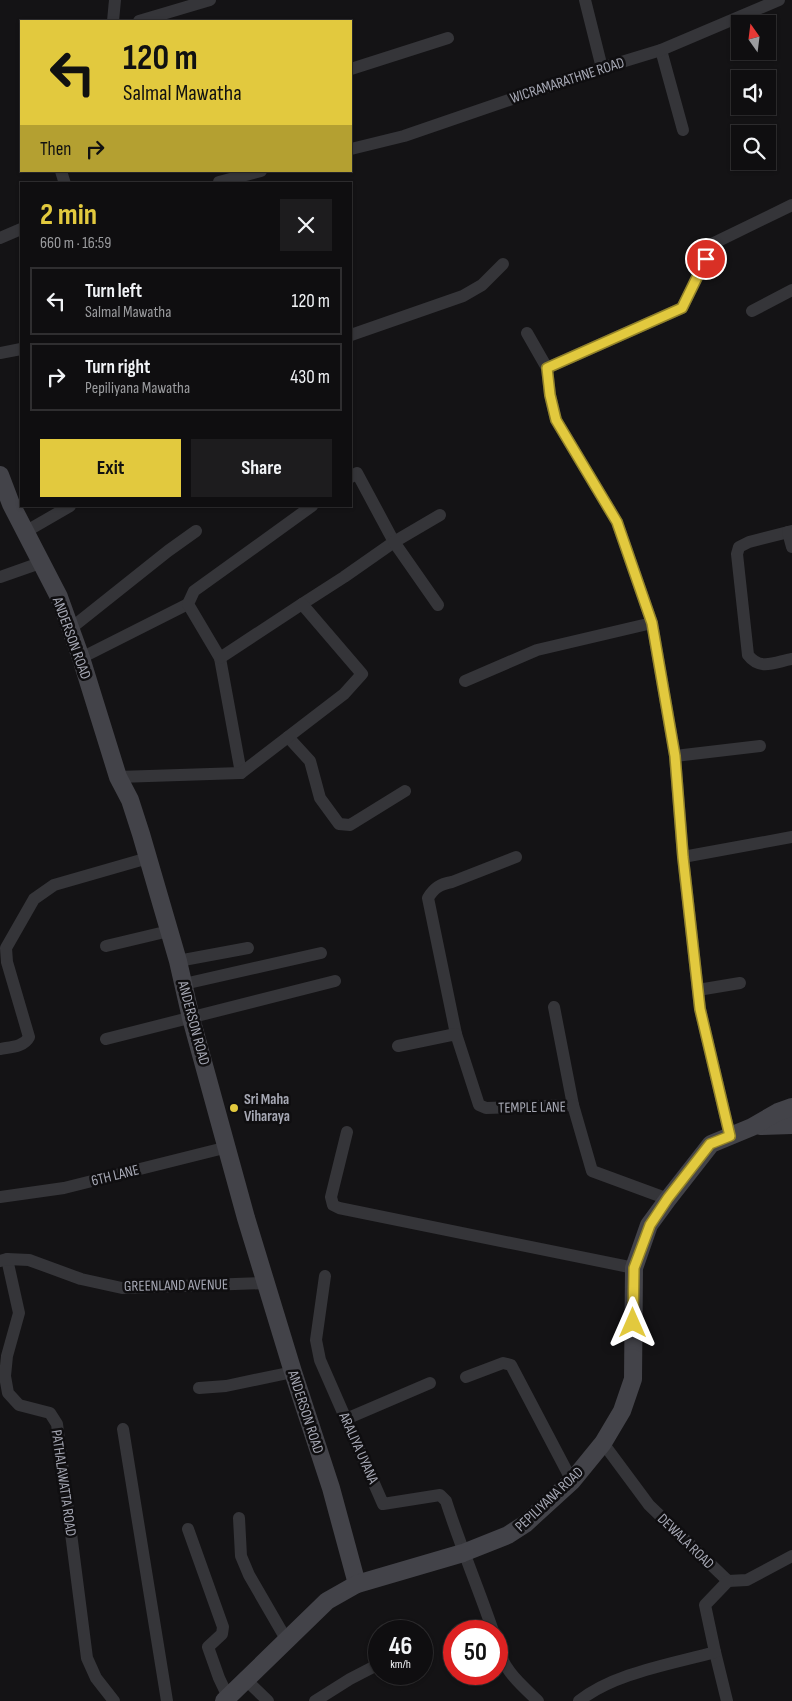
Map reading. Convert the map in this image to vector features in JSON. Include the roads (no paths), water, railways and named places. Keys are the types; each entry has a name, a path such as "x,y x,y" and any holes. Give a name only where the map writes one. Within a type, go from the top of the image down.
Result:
{"main road":[{"name":"ANDERSON ROAD","path":"0,475 5,507 25,532 58,597 80,658 118,777 130,800 178,961 191,1018 266,1283 331,1488 357,1584"},
{"path":"752,1127 778,1112 792,1107"},
{"path":"752,1127 792,1125"},
{"name":"PEPILIYANA ROAD","path":"226,1699 327,1601 357,1584 463,1553 508,1535 520,1528 572,1481 603,1443 622,1411 633,1379 634,1268 650,1225 668,1198 710,1144 752,1127"}],"street":[{"path":"114,20 115,0"},
{"path":"142,20 210,0"},
{"path":"585,0 602,68"},
{"name":"WICRAMARATHNE ROAD","path":"352,149 404,136 602,68 662,50 779,0"},
{"path":"352,69 448,38"},
{"path":"662,50 683,130"},
{"path":"219,179 256,172"},
{"path":"547,368 682,308 714,243 792,205"},
{"path":"0,238 20,229"},
{"path":"352,334 462,296 482,285 503,264"},
{"path":"752,311 792,290"},
{"path":"526,333 547,368 550,395 556,420 617,522 652,623 675,756 683,857 700,1009 730,1136"},
{"path":"0,353 20,349"},
{"path":"352,476 357,473 394,542 438,605"},
{"path":"25,532 68,507"},
{"path":"80,658 188,604 194,591 311,507"},
{"path":"220,658 394,542 440,515"},
{"path":"70,629 196,531"},
{"path":"792,547 790,531 749,542 739,547 736,554 748,655 753,662 759,665 792,659"},
{"path":"0,577 40,563"},
{"path":"188,604 220,658 241,773"},
{"path":"118,777 241,773 344,694 362,674 302,604"},
{"path":"465,680 537,650 652,623"},
{"path":"288,737 310,761 320,798 338,824 350,825 405,791"},
{"path":"675,756 760,746"},
{"path":"683,857 792,837"},
{"path":"398,1046 456,1034 428,898 432,890 442,884 452,882 516,857"},
{"path":"0,1049 21,1044 29,1037 6,962 6,948 4,944 34,899 54,885 148,858"},
{"path":"106,946 169,931"},
{"path":"178,961 248,948"},
{"path":"184,984 321,954"},
{"path":"106,1039 335,981"},
{"path":"698,990 740,983"},
{"path":"554,1007 573,1105"},
{"name":"TEMPLE LANE","path":"456,1034 479,1105 486,1108 573,1105 592,1171 668,1198"},
{"path":"347,1132 331,1196 333,1204 339,1208 634,1268"},
{"name":"6TH LANE","path":"0,1197 64,1188 228,1147"},
{"name":"GREENLAND AVENUE","path":"4,1260 29,1260 81,1279 122,1288 266,1283"},
{"name":"PATHALAWATTA ROAD","path":"4,1260 18,1313 4,1376 8,1393 19,1405 50,1413 57,1424 86,1658 96,1678 114,1701"},
{"name":"ARALIYA UYANA","path":"325,1276 316,1340 320,1360 383,1504 440,1495 446,1501 463,1553"},
{"path":"466,1376 503,1363 511,1365 572,1481"},
{"path":"199,1388 226,1386 293,1372"},
{"path":"346,1420 430,1383"},
{"path":"123,1429 167,1701"},
{"name":"DEWALA ROAD","path":"603,1443 649,1505 728,1581 746,1580 792,1556"},
{"path":"239,1518 241,1556 248,1575 286,1639"},
{"path":"188,1529 224,1627 222,1634 208,1647 226,1699"},
{"path":"463,1553 489,1620"},
{"path":"727,1701 705,1605 728,1581"},
{"path":"579,1701 590,1692 631,1675 715,1652"},
{"path":"315,1701 368,1670"},
{"path":"508,1670 517,1682 538,1701"},
{"path":"245,1679 268,1701"}],"place":[{"name":"Sri Maha Viharaya","path":"234,1108"}]}
